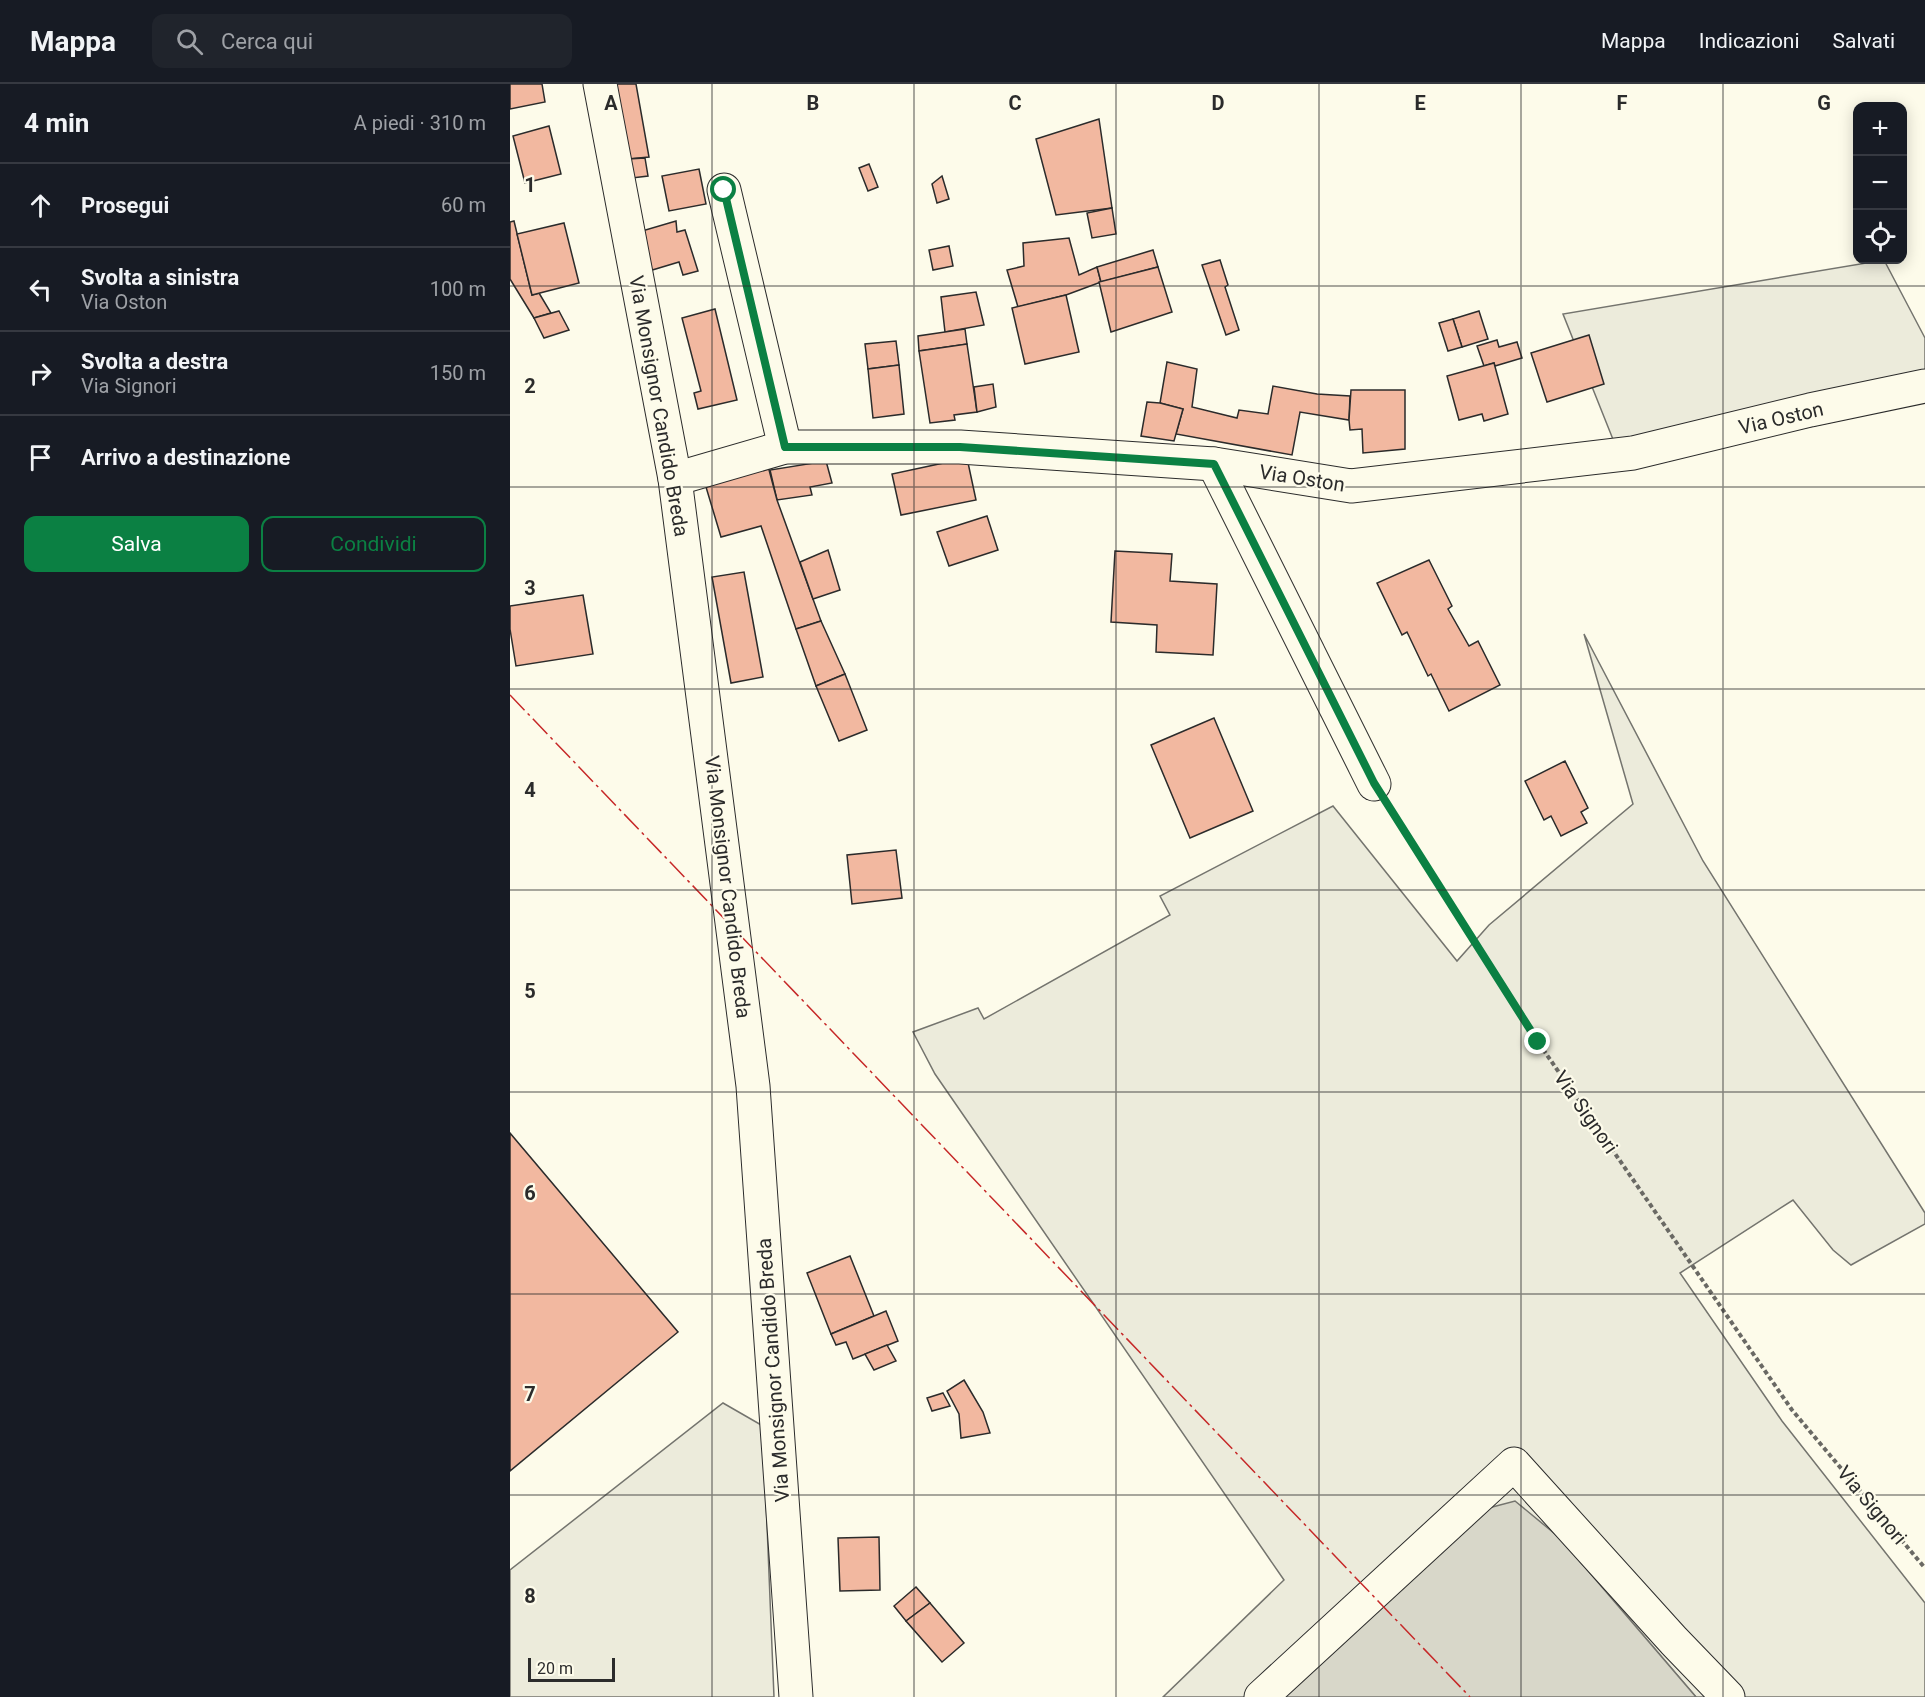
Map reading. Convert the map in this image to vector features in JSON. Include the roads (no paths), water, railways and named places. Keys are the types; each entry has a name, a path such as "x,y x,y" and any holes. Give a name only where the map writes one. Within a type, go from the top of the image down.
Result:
{"street":[{"name":"Via Monsignor Candido Breda","path":"600,84 675,479 753,1086 796,1697"},
{"path":"724,190 785,447"},
{"name":"Via Oston","path":"675,479 785,447 960,447 1214,464 1351,486 1632,453 1810,410 1925,386"},
{"path":"1214,464 1374,783"},
{"path":"1262,1697 1514,1464 1674,1641 1728,1697"}]}
